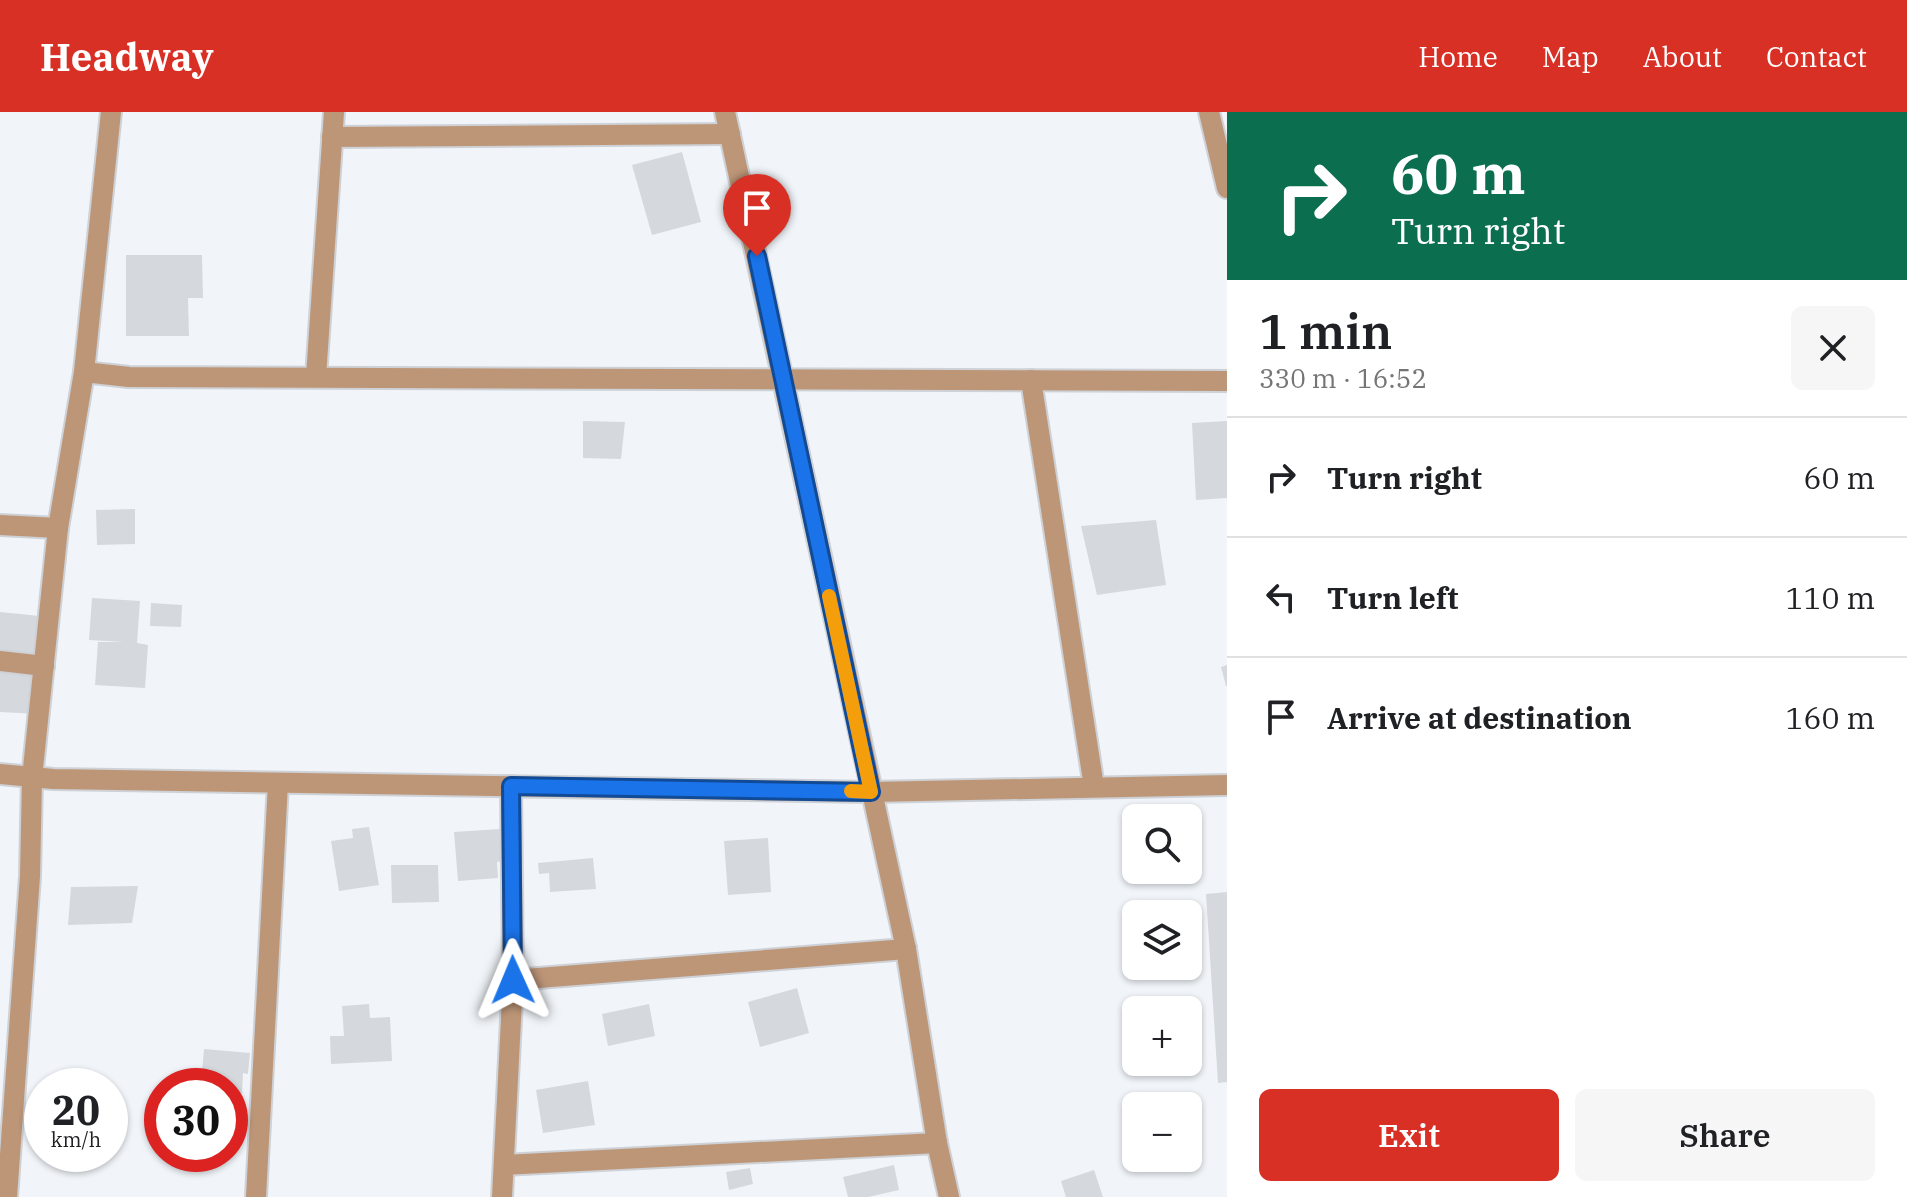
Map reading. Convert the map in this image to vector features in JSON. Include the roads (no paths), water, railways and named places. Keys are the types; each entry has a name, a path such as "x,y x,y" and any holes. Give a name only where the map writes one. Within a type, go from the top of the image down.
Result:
{"street":[{"path":"7,1197 30,876 32,778 58,528 84,372 111,112"},
{"path":"316,377 334,112"},
{"path":"725,112 906,949 937,1143 949,1197"},
{"path":"1209,112 1227,188"},
{"path":"332,137 730,134"},
{"path":"84,372 129,377 1227,381"},
{"path":"1031,380 1094,787"},
{"path":"0,525 58,528"},
{"path":"0,661 44,666"},
{"path":"0,774 32,778 871,792 1227,785"},
{"path":"256,1197 278,783"},
{"path":"502,1197 513,980 511,786"},
{"path":"513,980 906,949"},
{"path":"504,1165 937,1143"}]}
